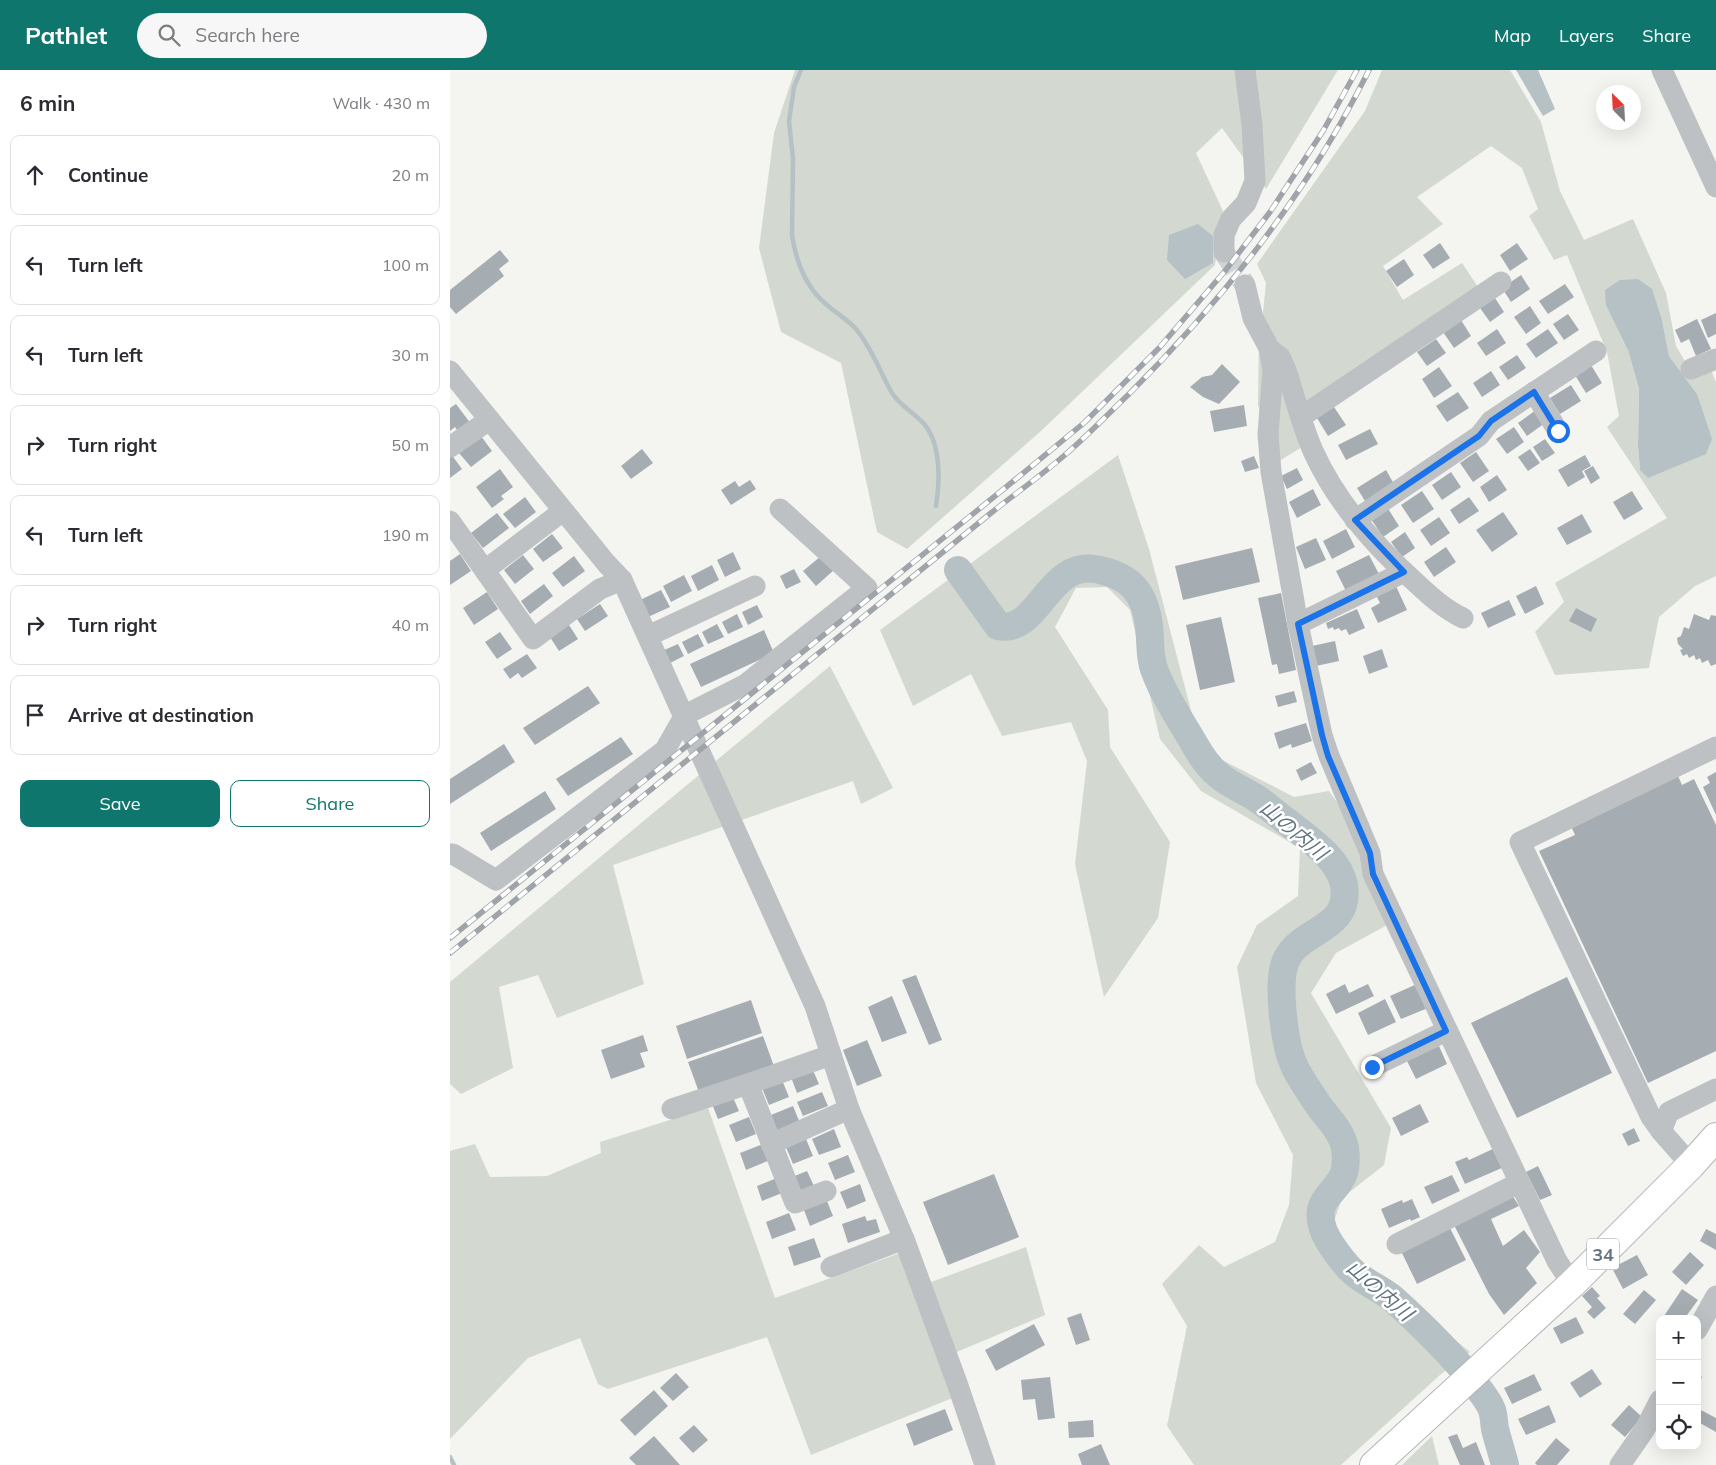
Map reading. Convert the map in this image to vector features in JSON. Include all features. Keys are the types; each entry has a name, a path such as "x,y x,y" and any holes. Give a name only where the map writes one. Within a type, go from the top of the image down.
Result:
{"highway":[{"name":"34","path":"1374,1465 1572,1284 1691,1165 1716,1137"}],"street":[{"path":"1224,252 1224,236 1231,219 1246,204 1256,181 1252,125 1245,70"},
{"path":"1662,70 1716,188"},
{"path":"1301,417 1501,282"},
{"path":"1245,285 1253,318 1269,348 1273,370 1268,434 1271,472 1298,624 1328,756 1370,853 1373,874 1519,1183 1557,1261 1572,1284"},
{"path":"1269,348 1280,357 1286,370 1313,452 1329,484 1355,520 1404,572 1446,608 1463,618"},
{"path":"1355,520 1479,436 1491,421 1596,351"},
{"path":"1691,369 1716,360"},
{"path":"450,371 606,563 622,580 816,1006 849,1109 904,1239 985,1465"},
{"path":"1534,392 1558,431"},
{"path":"450,447 489,420"},
{"path":"450,854 496,880 665,750 685,715 746,684 866,588 780,509"},
{"path":"485,570 564,511"},
{"path":"450,520 533,639 600,590 622,580"},
{"path":"1298,624 1404,572"},
{"path":"648,636 755,586"},
{"path":"1691,1165 1661,1131 1652,1117 1520,842 1716,747"},
{"path":"1372,1067 1446,1031"},
{"path":"672,1109 831,1055"},
{"path":"748,1084 795,1203 826,1191"},
{"path":"1661,1131 1668,1112 1716,1089"},
{"path":"771,1144 849,1109"},
{"path":"1397,1244 1519,1183"},
{"path":"831,1267 904,1239"},
{"path":"1701,1323 1716,1296"},
{"path":"1620,1465 1646,1429 1658,1405"}],"shaded area":[{"path":"795,70 1338,70 1266,189 1222,128 1196,153 1223,211 1215,265 1041,431 907,549 877,532 841,363 781,332 759,248 774,133"},
{"path":"1382,70 1510,70 1541,122 1560,191 1584,240 1633,219 1666,293 1676,346 1693,375 1711,370 1716,382 1716,576 1695,586 1659,617 1649,668 1555,675 1535,632 1564,602 1555,583 1667,518 1607,427 1619,416 1607,352 1567,255 1554,260 1529,216 1538,209 1522,168 1491,146 1417,197 1443,224 1383,266 1403,300 1462,263 1478,287 1321,392 1302,447 1276,463 1258,405 1259,337 1266,283 1257,264 1365,111","holes":["1662,320 1669,356 1697,394 1640,470 1638,446 1639,389 1628,350"]},
{"path":"1516,70 1538,70 1555,109 1543,116"},
{"path":"1198,224 1213,236 1213,263 1185,279 1167,260 1169,235"},
{"path":"1638,279 1652,289 1662,320 1669,356 1697,394 1712,439 1706,454 1648,478 1640,470 1638,446 1639,389 1628,350 1606,305 1605,290 1620,280"},
{"path":"1118,455 1149,549 1201,749 1294,797 1329,791 1352,823 1389,924 1336,953 1311,993 1391,1128 1384,1165 1342,1198 1332,1227 1358,1262 1470,1352 1440,1375 1341,1465 1194,1465 1167,1426 1187,1326 1162,1284 1199,1245 1224,1267 1275,1242 1289,1205 1293,1155 1256,1083 1237,967 1257,925 1298,896 1300,848 1201,791 1160,739 1130,610 1107,587 1076,588 1055,627 1108,710 1110,747 1170,842 1158,918 1104,997 1075,864 1087,761 1071,722 1002,736 971,674 913,706 880,630"},
{"path":"830,666 893,788 861,804 853,781 613,865 644,984 557,1018 538,975 499,987 513,1068 461,1094 450,1084 450,982"},
{"path":"708,1108 775,1298 900,1253 912,1289 1026,1247 1045,1315 940,1359 955,1397 811,1455 767,1337 608,1389 598,1384 580,1338 528,1358 450,1439 450,1151 475,1144 490,1177 547,1176 601,1153 600,1142"},
{"path":"1432,1436 1439,1465 1402,1465"}],"building":[{"path":"1440,243 1450,258 1433,269 1423,255"},
{"path":"1517,243 1528,259 1510,271 1500,255"},
{"path":"500,250 509,261 499,269 504,276 456,314 450,307 450,290"},
{"path":"1404,259 1414,275 1397,287 1386,271"},
{"path":"1521,275 1530,289 1511,302 1502,288"},
{"path":"1565,284 1574,297 1548,314 1539,301"},
{"path":"1495,298 1504,312 1490,322 1480,308"},
{"path":"1530,306 1541,323 1526,334 1514,317"},
{"path":"1716,313 1716,334 1708,338 1701,320"},
{"path":"1568,314 1579,330 1564,340 1553,324"},
{"path":"1697,319 1711,349 1696,356 1689,339 1681,343 1675,330"},
{"path":"1461,320 1471,336 1454,348 1443,332"},
{"path":"1497,329 1506,343 1486,356 1477,343"},
{"path":"1548,329 1558,343 1536,358 1526,344"},
{"path":"1436,339 1446,353 1427,366 1417,352"},
{"path":"1517,355 1526,368 1508,380 1499,367"},
{"path":"1222,364 1240,382 1219,404 1203,397 1190,387 1202,377 1212,375"},
{"path":"1591,365 1602,383 1586,393 1575,375"},
{"path":"1439,367 1452,386 1434,398 1422,379"},
{"path":"1491,371 1500,385 1482,397 1473,383"},
{"path":"1571,385 1581,401 1560,414 1550,398"},
{"path":"1458,392 1469,408 1447,422 1436,406"},
{"path":"456,404 471,424 459,433 455,427 450,431 450,408"},
{"path":"1244,405 1247,426 1214,432 1210,411"},
{"path":"1334,407 1346,425 1328,436 1317,418"},
{"path":"1536,410 1545,423 1527,436 1518,423"},
{"path":"1514,427 1524,442 1507,454 1496,439"},
{"path":"1370,429 1378,444 1346,460 1338,445"},
{"path":"481,436 492,451 471,467 459,453"},
{"path":"1545,439 1555,453 1542,461 1533,447"},
{"path":"642,449 653,463 631,479 621,466"},
{"path":"1530,449 1540,463 1528,471 1518,457"},
{"path":"1476,452 1489,471 1473,482 1460,463"},
{"path":"450,455 462,469 450,478"},
{"path":"1585,455 1591,466 1582,471 1585,477 1568,487 1558,470"},
{"path":"1254,456 1259,468 1245,472 1241,461"},
{"path":"1593,466 1600,478 1591,484 1584,471"},
{"path":"1297,468 1303,480 1287,489 1281,476"},
{"path":"500,469 513,487 501,496 504,499 492,508 476,487"},
{"path":"1386,470 1394,484 1365,501 1357,488"},
{"path":"1451,472 1461,487 1442,500 1432,485"},
{"path":"1497,475 1507,490 1489,502 1480,487"},
{"path":"750,480 756,489 731,505 721,490 735,481 739,487"},
{"path":"1313,489 1321,505 1297,518 1289,502"},
{"path":"1422,491 1434,509 1413,523 1401,505"},
{"path":"1632,491 1643,509 1624,520 1613,502"},
{"path":"525,497 536,512 515,528 503,514"},
{"path":"1469,497 1479,511 1459,524 1450,510"},
{"path":"1387,507 1399,526 1383,537 1371,519"},
{"path":"1503,512 1518,534 1492,552 1476,530"},
{"path":"497,513 509,528 483,548 471,533"},
{"path":"1582,514 1592,532 1567,545 1557,528"},
{"path":"1439,517 1450,533 1431,546 1420,530"},
{"path":"1346,529 1355,547 1332,559 1323,541"},
{"path":"1405,532 1415,548 1402,557 1391,542"},
{"path":"552,534 563,548 543,562 533,549"},
{"path":"1316,538 1326,560 1305,569 1296,547"},
{"path":"1446,547 1456,562 1434,577 1424,562"},
{"path":"1252,548 1260,582 1183,600 1175,566"},
{"path":"733,552 741,569 725,577 717,560"},
{"path":"460,554 471,571 450,585 450,561"},
{"path":"523,555 534,569 515,584 504,570"},
{"path":"1369,555 1380,576 1347,593 1336,571"},
{"path":"574,556 585,571 563,587 552,573"},
{"path":"821,556 834,570 816,586 803,571"},
{"path":"712,565 719,580 698,591 691,576"},
{"path":"794,569 801,582 786,589 780,576"},
{"path":"684,575 692,591 671,602 663,586"},
{"path":"544,584 553,596 530,614 521,601"},
{"path":"1395,584 1407,610 1378,623 1371,608 1380,603 1375,593"},
{"path":"1536,586 1544,604 1525,614 1516,596"},
{"path":"661,590 670,607 648,617 640,600"},
{"path":"487,592 498,609 474,625 463,608"},
{"path":"1281,593 1296,670 1279,674 1277,664 1272,665 1258,598"},
{"path":"1509,600 1516,615 1488,628 1481,613"},
{"path":"600,604 608,616 585,631 577,619"},
{"path":"757,605 763,617 748,625 742,612"},
{"path":"1576,608 1597,619 1591,632 1569,621"},
{"path":"1357,609 1365,628 1349,635 1346,629 1341,631 1339,628 1334,630 1333,627 1328,629 1326,623"},
{"path":"737,614 743,627 728,634 722,622"},
{"path":"1694,614 1709,620 1711,615 1716,616 1716,664 1711,666 1708,660 1702,663 1700,658 1696,660 1694,655 1689,658 1687,654 1683,656 1680,650 1683,649 1678,644 1677,638 1681,636 1684,627 1689,629"},
{"path":"1221,617 1235,682 1200,690 1186,625"},
{"path":"717,624 724,637 708,644 702,632"},
{"path":"569,625 578,639 559,651 550,637"},
{"path":"764,630 774,653 701,687 690,664"},
{"path":"500,632 512,649 497,659 485,642"},
{"path":"698,634 704,646 688,654 682,642"},
{"path":"1335,641 1339,661 1316,666 1312,646"},
{"path":"678,644 684,656 668,664 662,651"},
{"path":"1382,649 1388,667 1369,674 1363,656"},
{"path":"527,654 537,668 522,678 518,673 510,679 503,669"},
{"path":"588,686 600,703 535,745 523,728"},
{"path":"1294,691 1297,702 1278,707 1275,696"},
{"path":"1306,723 1312,741 1292,748 1291,744 1279,749 1274,733"},
{"path":"621,737 633,754 568,796 556,779"},
{"path":"504,744 515,762 450,804 450,779"},
{"path":"1311,762 1317,773 1301,781 1296,770"},
{"path":"1716,772 1716,815 1703,787 1710,783 1707,777"},
{"path":"1678,776 1682,785 1694,779 1716,825 1716,1051 1648,1083 1539,851 1575,835 1571,826"},
{"path":"545,791 556,809 491,851 480,833"},
{"path":"916,975 942,1040 929,1045 902,980"},
{"path":"1567,977 1612,1073 1517,1118 1471,1023"},
{"path":"1345,984 1349,993 1368,984 1374,996 1336,1014 1326,994"},
{"path":"1417,984 1428,1008 1401,1019 1390,996"},
{"path":"892,996 907,1033 882,1042 868,1007"},
{"path":"1385,999 1396,1022 1368,1035 1358,1013"},
{"path":"751,1000 762,1033 687,1059 676,1026"},
{"path":"643,1035 648,1051 640,1053 645,1067 611,1079 601,1050"},
{"path":"763,1036 775,1069 700,1095 688,1062"},
{"path":"867,1040 882,1076 857,1086 843,1050"},
{"path":"1439,1046 1447,1064 1416,1079 1407,1061"},
{"path":"812,1068 819,1084 797,1093 791,1077"},
{"path":"782,1080 789,1097 769,1105 762,1088"},
{"path":"822,1092 828,1106 803,1116 797,1102"},
{"path":"732,1095 739,1111 718,1119 712,1104"},
{"path":"1420,1104 1429,1122 1401,1136 1392,1118"},
{"path":"793,1106 800,1123 778,1132 771,1115"},
{"path":"749,1117 756,1134 736,1142 729,1125"},
{"path":"1634,1128 1640,1141 1628,1146 1622,1134"},
{"path":"834,1129 841,1147 819,1155 812,1139"},
{"path":"806,1139 813,1156 793,1164 786,1147"},
{"path":"763,1144 770,1160 746,1170 740,1153"},
{"path":"1495,1148 1504,1167 1465,1184 1455,1162 1467,1157 1469,1160"},
{"path":"848,1155 855,1172 835,1180 828,1163"},
{"path":"1538,1166 1552,1195 1540,1200 1526,1172"},
{"path":"807,1171 814,1186 798,1192 792,1177"},
{"path":"994,1174 1019,1237 948,1265 923,1202"},
{"path":"1452,1175 1460,1191 1432,1204 1424,1187"},
{"path":"777,1178 782,1193 762,1201 757,1186"},
{"path":"860,1184 866,1201 847,1209 840,1192"},
{"path":"1512,1195 1519,1206 1491,1219 1503,1246 1524,1230 1540,1252 1526,1268 1537,1283 1504,1315 1489,1294 1453,1223"},
{"path":"1412,1199 1420,1217 1389,1228 1381,1209 1402,1200 1403,1203"},
{"path":"827,1201 833,1216 810,1226 804,1210"},
{"path":"789,1213 796,1230 772,1239 766,1222"},
{"path":"865,1216 867,1221 876,1219 880,1232 848,1243 842,1224"},
{"path":"1450,1228 1466,1260 1417,1284 1401,1251"},
{"path":"1706,1229 1716,1234 1716,1250 1700,1241"},
{"path":"814,1238 821,1257 794,1266 788,1247"},
{"path":"1690,1252 1704,1265 1686,1285 1672,1272"},
{"path":"1637,1255 1648,1275 1623,1289 1612,1268"},
{"path":"1592,1287 1600,1296 1597,1298 1606,1308 1594,1319 1587,1312 1592,1307 1582,1296"},
{"path":"1682,1289 1698,1300 1687,1315 1665,1315"},
{"path":"1644,1290 1656,1300 1635,1324 1623,1314"},
{"path":"1081,1313 1090,1340 1076,1345 1067,1318"},
{"path":"1576,1317 1584,1333 1561,1344 1553,1328"},
{"path":"1034,1324 1045,1345 996,1371 985,1350"},
{"path":"1592,1369 1602,1384 1580,1398 1570,1383"},
{"path":"676,1373 689,1387 673,1401 660,1388"},
{"path":"1534,1374 1542,1390 1512,1404 1504,1388"},
{"path":"1050,1377 1055,1418 1038,1420 1035,1399 1023,1400 1021,1380"},
{"path":"654,1390 668,1406 635,1436 620,1420"},
{"path":"1549,1405 1556,1422 1526,1435 1518,1419"},
{"path":"1629,1405 1642,1417 1625,1437 1611,1425"},
{"path":"945,1409 953,1430 914,1446 906,1424"},
{"path":"1701,1410 1716,1418 1716,1432 1701,1424"},
{"path":"1093,1420 1094,1437 1069,1438 1068,1422"},
{"path":"694,1425 708,1440 693,1453 679,1438"},
{"path":"1457,1434 1463,1448 1476,1442 1485,1465 1460,1465 1448,1437"},
{"path":"654,1436 680,1465 636,1465 629,1458"},
{"path":"1556,1438 1570,1450 1557,1465 1537,1465 1535,1463"},
{"path":"1101,1444 1110,1465 1082,1465 1078,1454"}],"waterway":[{"path":"801,70 794,87 789,121 793,159 792,235 796,255 813,291 862,336 892,393 899,402 925,425 930,433 937,453 938,464 936,506"},
{"name":"山の内川","path":"958,570 998,626 1012,626 1024,619 1056,584 1068,575 1082,569 1111,573 1129,582 1140,596 1147,615 1151,658 1157,677 1164,693 1203,758 1217,774 1260,801 1312,841 1336,866 1344,885 1344,901 1339,913 1330,923 1308,937 1288,956 1282,980 1285,1030 1293,1063 1319,1106 1338,1130 1345,1148 1344,1173 1323,1203 1321,1210 1323,1229 1335,1251 1351,1270 1392,1298 1414,1318 1446,1350 1480,1390 1492,1410 1505,1465"},
{"path":"450,1457 454,1465"}],"tunnel":[{"path":"1224,252 1245,285"}],"railway":[{"path":"450,938 1085,422 1159,348 1225,271 1270,212 1323,131 1357,70"},
{"path":"450,953 991,513 1057,462 1090,432 1164,358 1231,282 1262,242 1320,158 1369,70"}],"route":[{"path":"1372,1067 1446,1031 1373,874 1370,853 1328,756 1298,624 1404,572 1355,520 1479,436 1491,421 1534,392 1558,431"}]}
